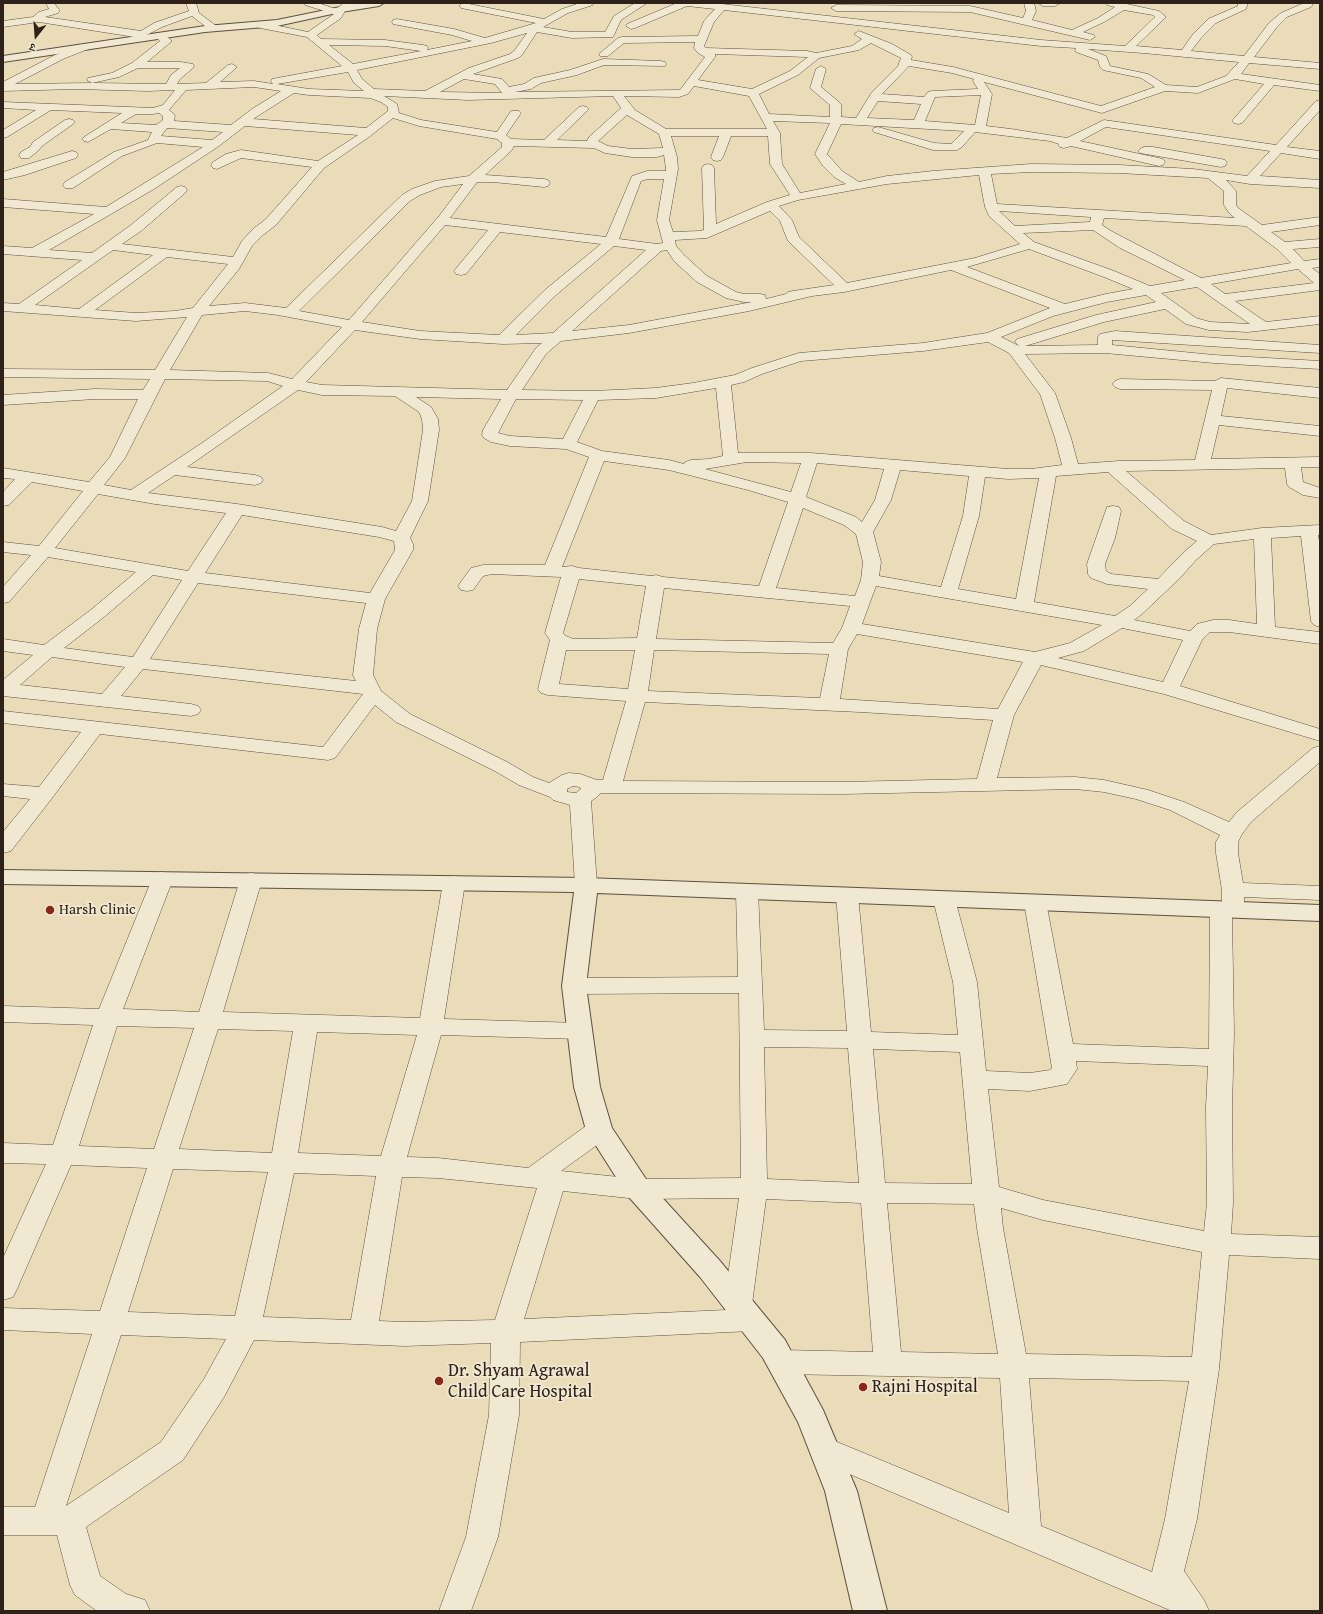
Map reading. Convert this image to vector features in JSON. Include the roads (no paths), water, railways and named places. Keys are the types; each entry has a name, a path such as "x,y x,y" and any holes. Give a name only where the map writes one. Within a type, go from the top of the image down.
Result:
{"street":[{"path":"16,31 42,14 55,11 52,3 35,5"},
{"path":"308,3 337,10 351,3"},
{"path":"3,24 36,19 139,36 160,36 214,28 260,25 378,3"},
{"path":"464,6 572,34 608,35 617,18 642,3"},
{"path":"631,26 686,3 721,8 745,6 790,14 960,34 1068,45 1247,58 1320,66"},
{"path":"790,14 800,3"},
{"path":"1026,22 1031,11 1029,3"},
{"path":"1043,3 1054,3"},
{"path":"1109,3 1119,5 1121,7 1156,13 1162,17 1130,46"},
{"path":"1185,53 1197,36 1212,21 1239,9 1243,6 1243,3"},
{"path":"3,87 76,86 170,88 259,84 351,68 484,41 538,26 565,11 582,4"},
{"path":"1320,10 1307,4 1284,15 1273,24 1233,76 1198,90 1164,88 1102,110 1088,119 1104,123 1320,155"},
{"path":"827,18 837,5 958,8 979,11 1073,32 1143,50"},
{"path":"3,59 55,50 84,47 139,36 193,7 201,19 214,28"},
{"path":"1073,32 1101,20 1121,7"},
{"path":"259,84 291,90 468,97 507,93 679,94 684,92 710,57 708,53 699,48 709,20 721,8"},
{"path":"315,38 338,16 337,10"},
{"path":"839,20 848,29 871,38 907,57 906,62 874,97 860,121"},
{"path":"398,22 454,32 484,41"},
{"path":"260,25 315,38 385,43 440,50"},
{"path":"426,95 473,70 518,53 538,26"},
{"path":"960,34 972,26"},
{"path":"76,86 115,75 136,65 167,41 160,36"},
{"path":"3,598 43,552 117,458 148,395 197,312 218,287 247,244 258,232 271,222 320,165 394,112 393,106 372,93 358,81 351,68 315,38"},
{"path":"702,51 807,54 816,56 855,48 871,38"},
{"path":"604,54 622,40 702,39"},
{"path":"1068,45 1104,59 1105,67 1107,68 1144,76 1164,88"},
{"path":"3,87 59,56 84,47"},
{"path":"691,82 753,93 794,73 816,56"},
{"path":"507,93 538,80 573,73 603,62 661,64"},
{"path":"906,62 946,69 1102,110"},
{"path":"136,65 189,66 176,77 170,88"},
{"path":"208,86 232,67"},
{"path":"821,69 815,88 835,104 835,122 821,154 827,163 838,174 858,186"},
{"path":"464,76 494,80 501,84 507,93"},
{"path":"765,117 835,122 880,130 945,148 953,148 976,128 986,92 972,76"},
{"path":"1233,76 1320,88"},
{"path":"1238,121 1272,81"},
{"path":"7,105 39,87"},
{"path":"7,105 162,110 167,107 183,87"},
{"path":"35,252 108,211 215,144 256,111 291,90"},
{"path":"918,124 930,96 938,93 986,92"},
{"path":"617,93 623,104 640,118 664,132 774,133"},
{"path":"753,93 774,133 776,164 797,198"},
{"path":"874,97 928,101"},
{"path":"1250,180 1280,149 1320,103"},
{"path":"3,135 48,107"},
{"path":"595,145 592,143 593,139 628,108"},
{"path":"25,155 34,149 37,144 99,109"},
{"path":"547,144 583,109"},
{"path":"88,139 133,110"},
{"path":"69,185 118,154 152,142 170,118 162,110"},
{"path":"134,495 173,470 295,385 352,325 442,221 473,179 508,148 504,139 515,113"},
{"path":"392,114 419,123 504,139 547,144 595,145 605,149 632,153 657,153 669,150"},
{"path":"27,120 77,122"},
{"path":"835,122 860,121 918,124 976,128 1017,133 1136,156 1193,173"},
{"path":"243,122 368,132"},
{"path":"1031,168 1068,142 1104,123"},
{"path":"110,126 160,131 234,129"},
{"path":"160,131 215,144"},
{"path":"664,132 672,169 663,220 665,244 694,273 731,296 753,298 807,294"},
{"path":"717,157 726,133"},
{"path":"1136,156 1141,152 1153,151 1259,170"},
{"path":"217,165 230,156 241,154 320,165"},
{"path":"3,176 72,155"},
{"path":"708,168 710,232"},
{"path":"442,221 611,242 665,244 710,232 730,221 771,205 797,198 902,178 1031,168 1119,169 1193,173 1250,180 1320,184"},
{"path":"984,171 991,208 995,216 1029,245 1110,274 1149,291 1198,325 1248,328 1320,320"},
{"path":"503,340 551,292 611,242 636,178 647,175 671,175"},
{"path":"1211,175 1230,191 1230,205 1233,210 1282,246 1320,281"},
{"path":"289,313 406,198 426,188 473,179 493,178 544,183"},
{"path":"21,309 136,228 181,190"},
{"path":"4,205 108,211"},
{"path":"771,205 786,220 793,238 844,288"},
{"path":"991,208 1097,220 1255,225 1320,221"},
{"path":"1013,230 1097,220"},
{"path":"1097,220 1106,234 1125,246 1199,282 1263,326"},
{"path":"462,271 497,227"},
{"path":"1282,246 1320,243"},
{"path":"665,244 541,350 512,393 491,430 490,435 497,439 510,441 568,444 598,455 624,460 669,465 754,486 796,499 850,521 864,532 872,562 870,580 851,628 839,649 829,705"},
{"path":"3,307 136,317 245,307 289,313 352,325 437,337 503,340 554,338 629,329 749,307 807,294 978,261 1029,245"},
{"path":"109,246 236,261"},
{"path":"3,250 94,257"},
{"path":"82,313 164,253"},
{"path":"3,373 160,374 268,377 295,385 322,390 400,392 444,391 593,396 656,393 740,379 764,368 799,357 923,347 990,337 1048,313 1106,298 1320,263"},
{"path":"952,266 1065,309"},
{"path":"1222,298 1320,286"},
{"path":"1011,348 1101,318 1167,304"},
{"path":"1198,325 1199,341 1221,385 1202,464"},
{"path":"1105,349 1105,338 1115,335 1320,349"},
{"path":"990,337 1011,348 1047,393 1063,438 1071,469"},
{"path":"1011,348 1105,349 1207,358 1320,365"},
{"path":"723,383 731,459"},
{"path":"1120,384 1221,385 1320,392"},
{"path":"400,392 426,410 430,419 431,430 420,501 401,538"},
{"path":"3,400 95,394 148,395"},
{"path":"568,444 593,396"},
{"path":"1213,420 1320,431"},
{"path":"552,571 598,455"},
{"path":"669,465 709,464 748,457 811,458 1031,474 1071,469 1112,467 1320,462"},
{"path":"766,592 811,458"},
{"path":"1292,463 1295,484 1309,491 1320,493"},
{"path":"864,532 883,500 894,464"},
{"path":"1112,467 1178,525 1209,540"},
{"path":"173,470 255,480"},
{"path":"948,592 971,516 978,470"},
{"path":"1024,605 1043,496 1049,472"},
{"path":"3,473 134,495 237,509 382,532 401,538 404,544 404,550 376,599 368,629 363,675 371,691 403,718 500,766 526,781 557,793 564,798 594,791 985,786 1075,783 1104,786 1141,794 1177,806 1232,832"},
{"path":"3,501 28,476"},
{"path":"108,699 138,663 237,509"},
{"path":"1113,511 1106,538 1096,564 1097,574 1108,579 1162,585"},
{"path":"985,786 1004,715 1035,658 1077,647 1103,633 1136,610 1190,556 1209,540 1262,533 1315,530 1316,578 1320,621"},
{"path":"1262,533 1266,631"},
{"path":"3,547 43,552 194,577 376,599"},
{"path":"467,586 477,572 492,568 572,571 861,602"},
{"path":"4,690 48,651 98,613 150,569"},
{"path":"572,571 554,633 559,640 570,645 645,644 839,649"},
{"path":"656,580 636,696 594,791 586,885 574,986 587,1086 599,1130 638,1189 710,1269 774,1349 812,1419 841,1491 870,1611"},
{"path":"870,580 1024,605 1194,636"},
{"path":"1169,689 1194,636 1204,628 1213,626 1229,626 1320,638"},
{"path":"851,628 1035,658 1169,689 1320,735"},
{"path":"559,640 548,689 636,696 860,706 1004,715"},
{"path":"3,645 371,691"},
{"path":"4,690 108,699 191,710"},
{"path":"3,717 328,754 371,691"},
{"path":"3,846 45,794 95,727"},
{"path":"1190,1606 1167,1574 1181,1519 1205,1369 1220,1203 1219,1107 1229,903 1226,853 1227,842 1232,832 1244,817 1320,752"},
{"path":"3,790 45,794"},
{"path":"3,876 454,882 586,885 1035,902 1229,903 1320,913"},
{"path":"3,1289 63,1154 108,1017 162,879"},
{"path":"134,1611 117,1606 86,1585 57,1521 109,1322 208,1021 252,880"},
{"path":"362,1332 391,1167 431,1027 454,882"},
{"path":"744,1312 754,1189 748,891"},
{"path":"1229,903 1320,893"},
{"path":"847,895 861,1040 888,1363"},
{"path":"944,899 966,982 990,1228 1014,1365 1026,1534"},
{"path":"975,1079 1030,1082 1058,1078 1065,1069 1035,902"},
{"path":"574,986 750,985"},
{"path":"3,1014 580,1031"},
{"path":"3,1521 57,1521 172,1451 214,1388 246,1328 283,1163 306,1024"},
{"path":"752,1038 971,1044"},
{"path":"1063,1052 1221,1058"},
{"path":"455,1611 484,1530 504,1415 506,1331 543,1179 599,1130"},
{"path":"3,1153 438,1168 638,1189 754,1189 873,1193 987,1194 1043,1210 1216,1244 1320,1248"},
{"path":"3,1319 405,1334 506,1331 744,1312"},
{"path":"781,1362 1205,1369"},
{"path":"825,1450 1026,1534 1190,1606"}],"place":[{"name":"Harsh Clinic","path":"50,910"},
{"name":"Dr. Shyam Agrawal Child Care Hospital","path":"439,1381"},
{"name":"Rajni Hospital","path":"863,1387"}]}
